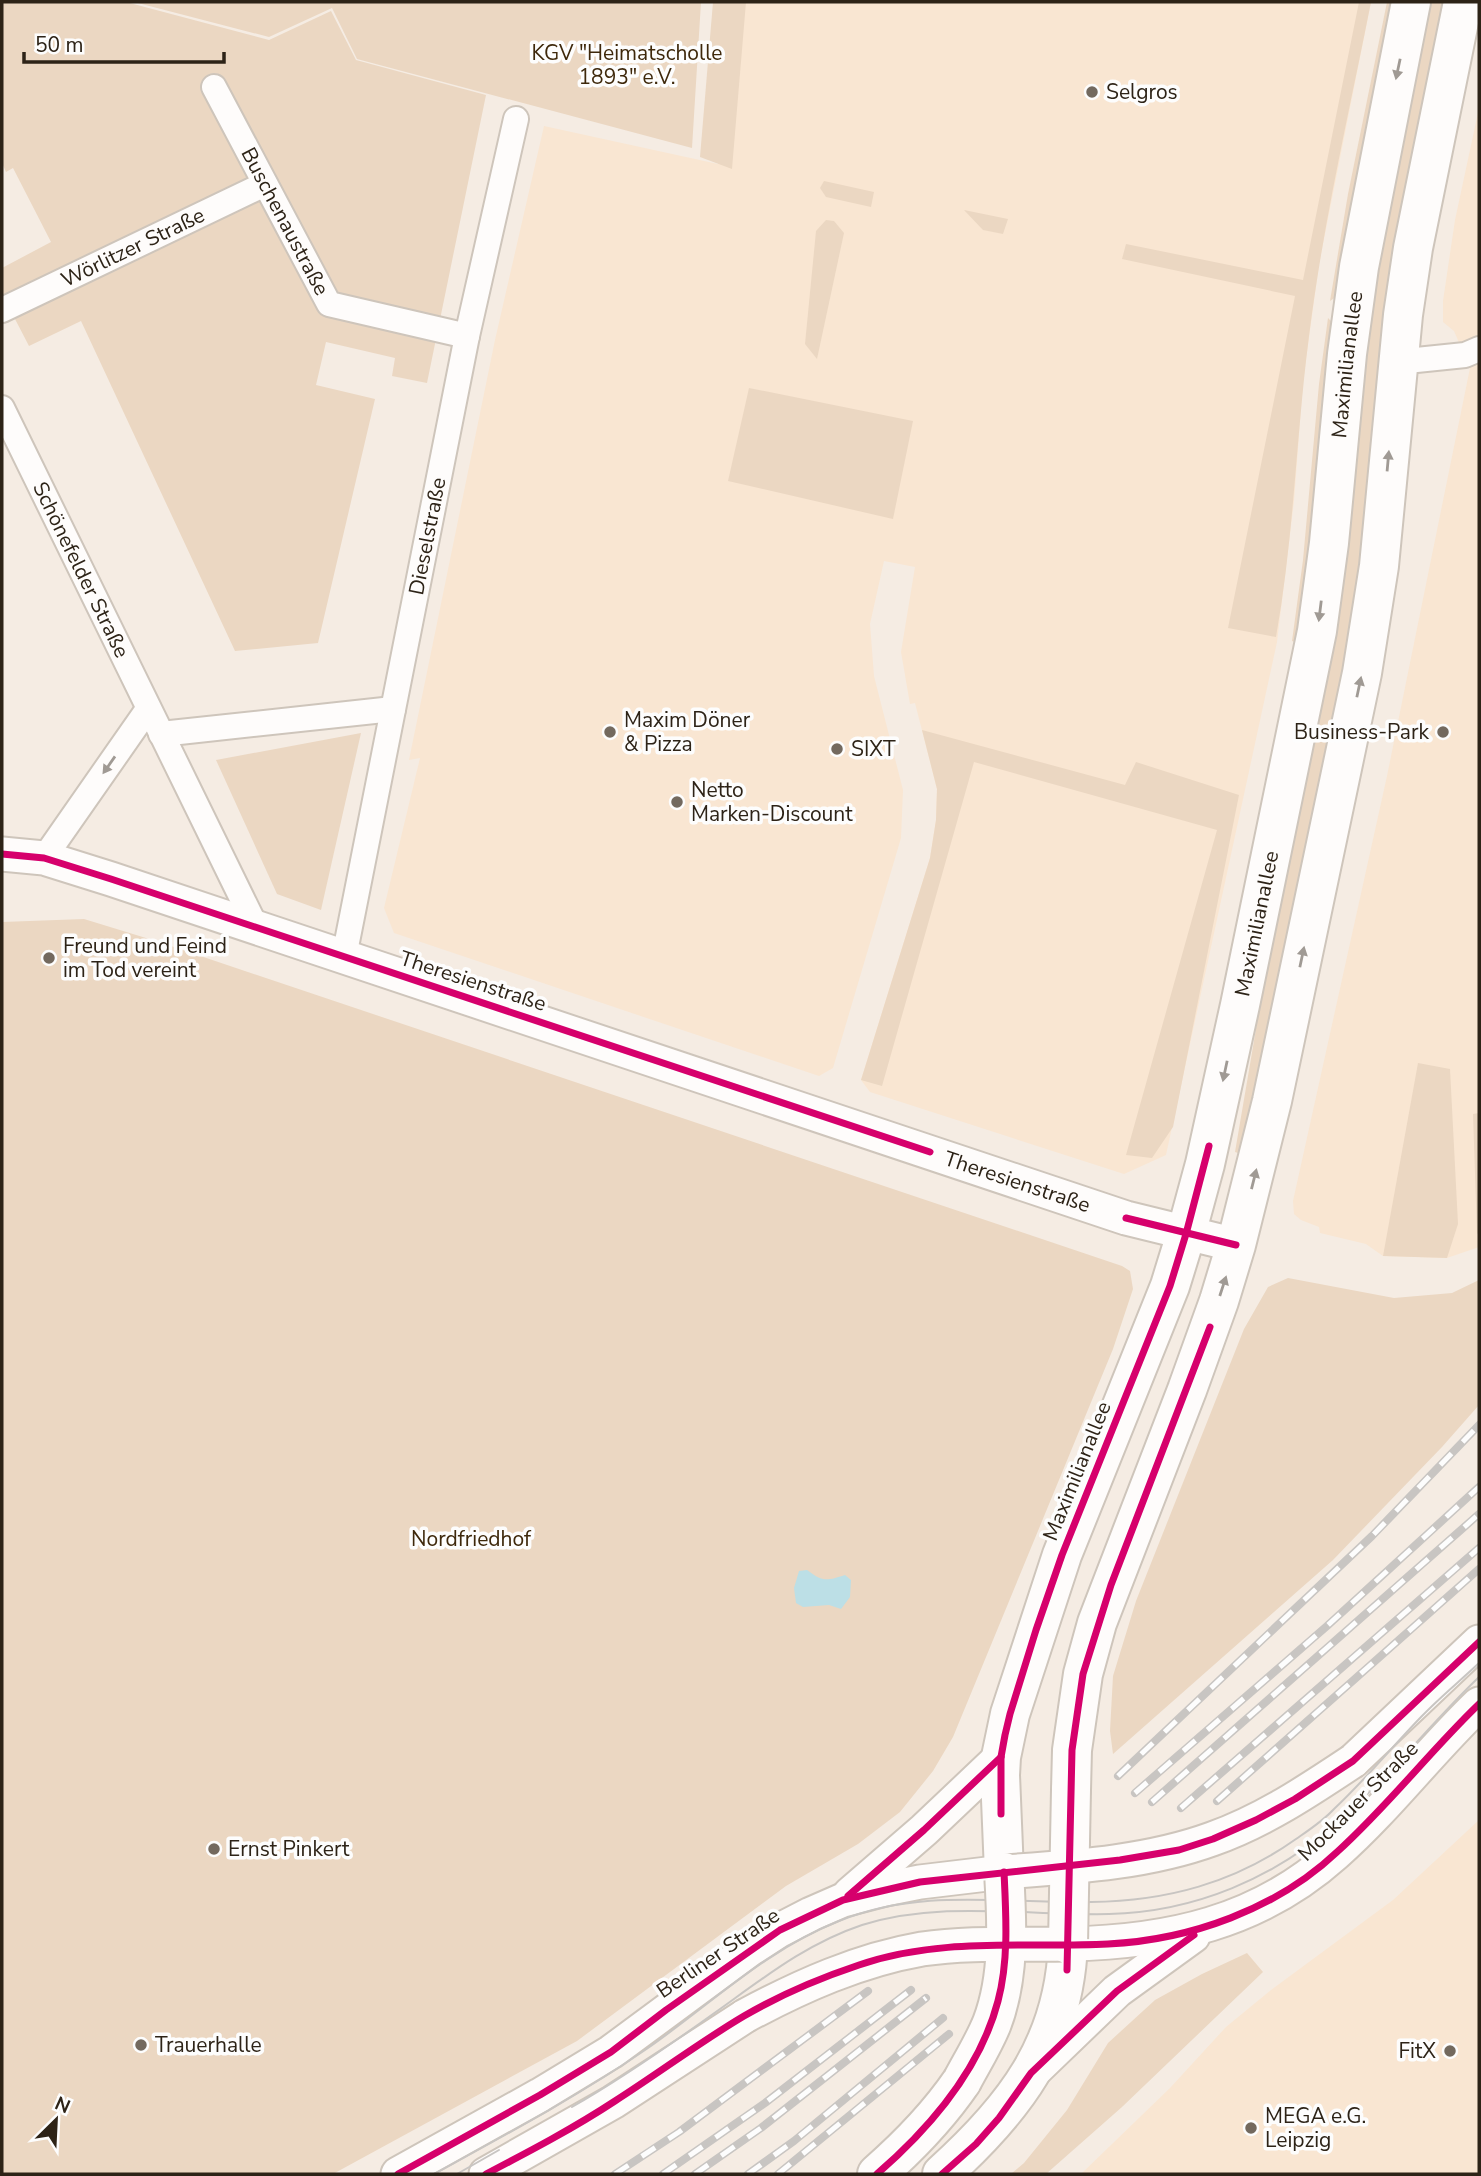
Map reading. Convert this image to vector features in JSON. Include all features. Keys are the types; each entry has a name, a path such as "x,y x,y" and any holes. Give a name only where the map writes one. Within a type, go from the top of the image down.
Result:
{"main road":[{"name":"Maximilianallee","path":"877,2174 900,2154 949,2100 962,2081 992,2021 1002,1983 1005,1945 1001,1757 1010,1714 1062,1555 1153,1330 1186,1234 1209,1146 1317,631 1359,267 1411,2"},
{"path":"1024,2083 1057,2018 1067,1970 1072,1750 1083,1674 1097,1623 1187,1390 1237,1245 1272,1101 1362,673 1379,566 1397,362 1413,248 1463,2"},
{"name":"Theresienstraße","path":"2,854 44,858 1101,1210 1237,1245"},
{"name":"Mockauer Straße","path":"1138,1858 1179,1850 1213,1839 1295,1799 1353,1761 1479,1642"},
{"name":"Mockauer Straße","path":"1005,1945 1141,1941 1206,1926 1246,1911 1308,1877 1336,1854 1479,1703"},
{"path":"843,1900 924,1830 1001,1757"},
{"name":"Berliner Straße","path":"398,2174 611,2052 779,1930 843,1900 920,1882 1138,1858"},
{"path":"942,2174 976,2144 1024,2083 1117,1991 1206,1926"},
{"path":"486,2174 574,2126 745,2016 796,1990 872,1961 923,1949 1005,1945"}],"street":[{"name":"Buschenaustraße","path":"214,87 329,304 467,336"},
{"name":"Dieselstraße","path":"344,957 467,336 516,119"},
{"name":"Wörlitzer Straße","path":"2,310 265,184"},
{"path":"1397,362 1465,355 1479,349"},
{"name":"Schönefelder Straße","path":"2,408 257,929"},
{"path":"44,858 148,709"},
{"path":"161,734 393,709"}],"shaded area":[{"path":"721,2 1371,2 1319,264 1303,382 1294,501 1277,642 1166,1155 1124,1174 870,1092 861,1080 930,858 936,820 937,789 915,703 910,704 901,652 915,567 884,561 870,624 874,676 903,790 901,838 833,1068 819,1076 394,933 384,908 420,758 409,760 495,340 544,126 718,164"},
{"path":"1479,108 1479,1247 1447,1258 1383,1256 1366,1244 1320,1233 1319,1227 1294,1214 1293,1201 1387,776 1470,368 1454,331 1443,322 1443,301 1455,220"},
{"path":"1479,1820 1479,2174 1081,2174 1170,2088 1226,2027 1271,1990 1393,1900"}],"green space":[{"path":"2,2 126,2 269,40 331,11 356,60 486,95 427,383 392,376 395,358 326,342 316,385 375,399 318,643 235,651 81,321 29,346 2,294 2,268 51,242 13,168 6,172 2,163"},
{"name":"KGV \"Heimatscholle 1893\" e.V.","path":"134,2 701,2 692,148 357,59 332,8 269,37"},
{"path":"713,2 746,2 732,169 700,157"},
{"path":"1359,2 1371,2 1315,294 1287,562 1276,637 1228,628 1295,296 1122,259 1126,244 1303,280"},
{"path":"1387,2 1398,2 1340,294 1330,301 1348,194"},
{"path":"1427,2 1448,2 1359,605 1244,1155 1235,1152 1359,355"},
{"path":"824,181 874,192 871,207 826,197 820,188"},
{"path":"964,210 1008,219 1003,234 983,230"},
{"path":"826,220 834,221 844,233 817,359 805,344 816,231"},
{"path":"1328,318 1335,325 1300,644 1292,641"},
{"path":"749,388 913,421 893,519 728,481"},
{"path":"922,730 1125,785 1136,762 1239,795 1173,1127 1152,1158 1126,1155 1217,830 974,762 882,1086 861,1080 930,858 936,820 937,789"},
{"path":"361,733 321,910 277,894 216,760"},
{"name":"Nordfriedhof","path":"84,919 1122,1266 1130,1271 1133,1289 1113,1349 953,1737 933,1771 900,1812 858,1844 786,1886 577,2041 333,2174 2,2174 2,922"},
{"path":"1418,1063 1450,1069 1458,1224 1447,1258 1383,1256"},
{"path":"1479,1113 1479,1236 1473,1114"},
{"path":"1288,1278 1394,1298 1452,1293 1479,1280 1479,1405 1333,1560 1113,1754 1110,1731 1113,1676 1136,1601 1244,1329 1268,1287"},
{"path":"1247,1953 1263,1972 1122,2107 1046,2174 1011,2174 1024,2163 1067,2110 1108,2043 1155,2000"}],"water":[{"path":"807,1570 821,1578 845,1575 851,1580 850,1597 841,1609 829,1605 803,1607 796,1603 794,1588 799,1571"}],"tram line":[{"path":"434,2174 596,2082 648,2048 788,1946 839,1921 902,1904 933,1901 964,1899 1091,1902 1146,1898 1199,1887 1248,1867 1273,1854 1325,1817 1357,1787 1428,1710 1479,1663"},
{"path":"572,2107 644,2062 784,1964 821,1942 862,1925 892,1917 954,1911 1078,1914 1141,1912 1203,1899 1261,1875 1288,1859 1339,1821 1479,1677"},
{"path":"457,2174 499,2150"}],"railway":[{"path":"1118,1776 1372,1536 1479,1425"},
{"path":"1135,1793 1327,1626 1479,1487"},
{"path":"1152,1802 1479,1514"},
{"path":"1181,1808 1479,1548"},
{"path":"1217,1801 1479,1569"},
{"path":"663,2174 765,2103 911,1990"},
{"path":"615,2174 679,2132 868,1991"},
{"path":"695,2174 761,2128 926,1998"},
{"path":"748,2174 794,2141 943,2018"},
{"path":"778,2174 949,2034"}],"cycle path":[{"path":"2,854 44,858 111,879 930,1152"},
{"path":"1001,1814 1001,1757 1005,1735 1036,1630 1062,1555 1170,1286 1209,1146"},
{"path":"1126,1218 1236,1245"},
{"path":"1067,1970 1072,1750 1083,1674 1111,1585 1210,1327"},
{"path":"398,2174 611,2052 780,1930 843,1900 920,1882 1120,1860 1179,1850 1256,1820 1295,1799 1353,1761 1479,1642"},
{"path":"486,2174 599,2111 744,2016 786,1994 844,1970 920,1950 1139,1941 1201,1928 1260,1905 1287,1890 1337,1852 1479,1704"},
{"path":"848,1896 924,1830 1001,1757"},
{"path":"877,2174 916,2137 951,2096 979,2051 990,2026 1004,1969 1004,1872"},
{"path":"942,2174 976,2144 999,2118 1031,2073 1117,1991 1194,1935"}],"place":[{"name":"Selgros","path":"1092,92"},
{"name":"Maxim Döner & Pizza","path":"610,732"},
{"name":"Business-Park","path":"1443,732"},
{"name":"SIXT","path":"837,749"},
{"name":"Netto Marken-Discount","path":"677,802"},
{"name":"Freund und Feind im Tod vereint","path":"49,958"},
{"name":"Ernst Pinkert","path":"214,1849"},
{"name":"Trauerhalle","path":"141,2045"},
{"name":"FitX","path":"1450,2051"},
{"name":"MEGA e.G. Leipzig","path":"1251,2128"}]}
